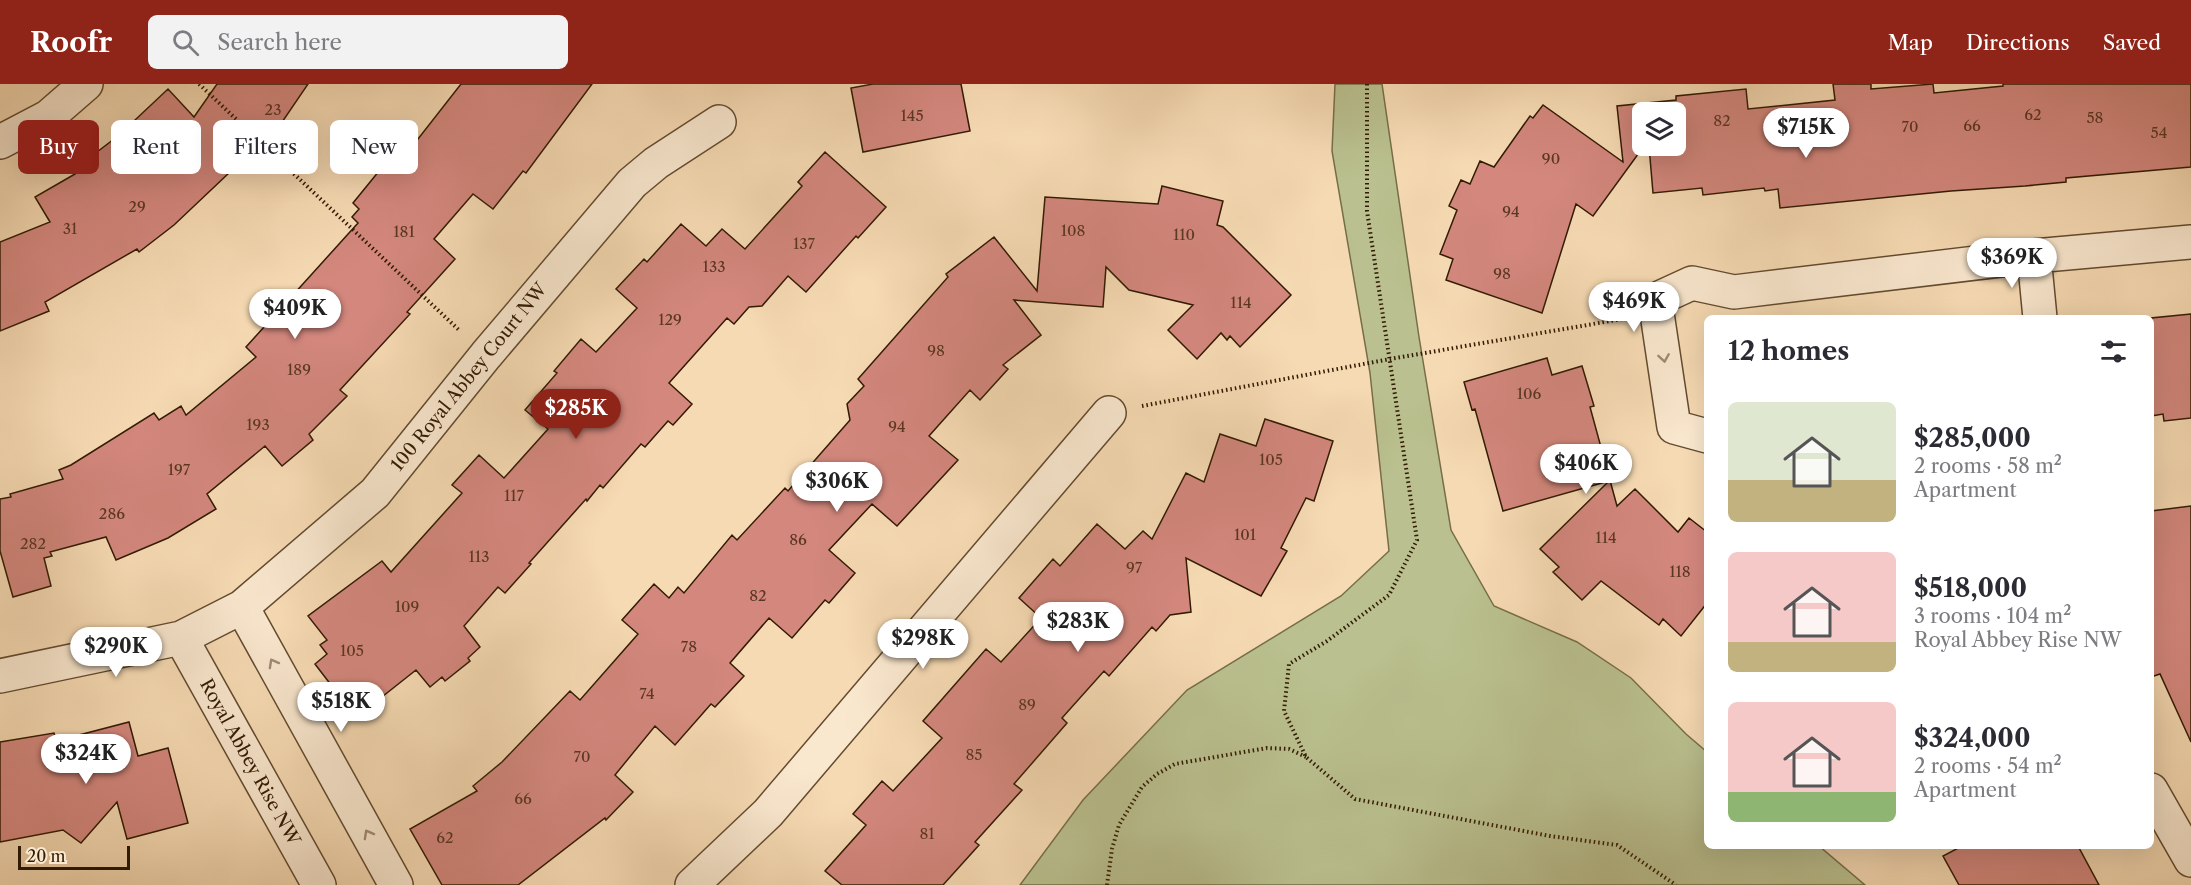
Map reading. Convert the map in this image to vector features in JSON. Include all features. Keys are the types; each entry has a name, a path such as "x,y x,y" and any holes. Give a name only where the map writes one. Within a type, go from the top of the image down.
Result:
{"street":[{"path":"0,142 48,117 86,84"},
{"name":"100 Royal Abbey Court NW","path":"0,676 181,638 242,607 375,493 486,355 632,183 656,163 719,122"},
{"path":"1704,435 1674,427 1655,300 1692,283 1735,305 2034,256 2191,242"},
{"path":"2034,256 2040,315"},
{"path":"692,885 768,813 1109,413"},
{"path":"242,607 396,885"},
{"name":"Royal Abbey Rise NW","path":"181,638 319,885"},
{"path":"2154,795 2191,860"}],"path":[{"path":"199,84 486,355"},
{"path":"1306,757 1284,711 1289,664 1327,641 1389,595 1417,540 1367,211 1367,84"},
{"path":"1109,413 1390,359 1657,314"},
{"path":"1107,885 1112,849 1119,825 1142,787 1157,774 1175,764 1267,748 1289,749 1306,757 1355,798 1550,836 1617,845 1676,885"}],"green space":[{"path":"1335,84 1382,84 1419,337 1451,530 1494,606 1577,642 1631,678 1704,749 1704,849 1823,849 1865,885 1020,885 1083,800 1187,690 1341,596 1389,551 1370,373 1332,151"}],"building":[{"path":"217,84 308,84 284,120 213,120 213,174 228,174 174,225 139,252 137,249 45,302 49,311 0,331 0,242 50,222 35,197 75,174 99,174 99,150 111,141 111,174 201,174 201,120 135,120 168,89 194,117"},
{"path":"461,84 592,84 526,173 523,171 493,209 473,194 434,239 455,259 407,312 410,314 340,390 347,396 309,434 313,440 282,466 265,446 207,494 216,509 168,538 116,560 106,537 50,552 52,556 44,558 51,586 13,597 0,551 0,499 63,479 59,470 71,465 154,413 159,420 181,406 186,415 256,357 246,347 358,223 352,217 359,209 353,203 377,174 418,174 418,139"},
{"path":"873,84 961,84 970,131 863,152 851,88"},
{"path":"1833,84 1871,84 1871,89 1933,84 1934,93 2003,86 2003,84 2191,84 2191,167 2066,178 2066,182 1780,208 1778,189 1765,191 1764,188 1703,195 1702,188 1653,193 1650,156 1686,156 1686,102 1656,102 1676,100 1676,96 1746,89 1748,109 1835,100"},
{"path":"1632,104 1632,156 1637,156 1593,216 1576,204 1542,313 1446,280 1453,259 1440,254 1457,210 1449,206 1461,180 1470,184 1480,161 1494,167 1530,116 1533,118 1543,105 1623,162 1617,106"},
{"path":"825,152 886,207 858,238 856,236 806,292 788,276 762,306 749,307 734,324 727,318 669,383 692,404 673,425 668,421 645,447 641,444 603,488 600,485 587,501 586,499 505,593 498,587 464,626 480,647 468,658 470,661 445,681 442,677 430,687 416,670 373,704 371,702 354,715 315,664 327,654 320,645 327,640 308,616 382,561 391,572 462,493 452,485 479,455 504,478 548,429 525,410 557,373 554,371 581,339 596,352 637,308 616,289 644,259 647,262 681,224 706,246 722,229 745,249 802,186 798,182"},
{"path":"1162,186 1223,201 1217,225 1223,227 1291,295 1240,347 1230,336 1227,340 1221,333 1197,359 1168,330 1193,305 1129,290 1106,267 1103,307 1014,300 1041,335 1003,365 1008,369 980,400 970,390 929,436 958,460 897,526 872,504 829,550 855,573 829,603 825,600 792,638 769,618 730,663 744,676 715,707 711,704 675,745 655,726 615,775 633,792 606,820 605,818 518,885 442,885 410,829 477,791 473,786 502,762 570,691 580,700 638,634 622,620 654,584 669,598 678,587 684,593 732,535 737,540 785,488 788,491 850,420 847,404 864,386 858,379 948,277 946,274 994,237 1037,291 1045,197 1158,204"},
{"path":"2191,314 2191,418 2164,421 2163,414 2154,416 2154,318"},
{"path":"1547,358 1552,375 1582,366 1594,406 1590,407 1617,506 1635,489 1678,532 1689,518 1704,530 1704,607 1681,636 1663,619 1659,625 1601,581 1582,600 1553,572 1559,567 1540,549 1609,481 1503,511 1475,409 1472,410 1464,382"},
{"path":"1265,419 1333,441 1314,501 1306,498 1281,548 1287,551 1261,596 1186,558 1191,612 1170,615 1156,631 1152,627 1109,676 1104,671 1062,718 1067,723 1014,784 1022,790 975,842 979,845 943,885 842,885 825,871 866,825 853,814 882,781 893,791 942,738 923,721 986,649 1001,662 1041,618 1019,598 1053,559 1060,566 1097,524 1125,549 1143,531 1152,539 1186,473 1204,482 1220,434 1256,446"},
{"path":"2191,506 2191,742 2160,674 2154,676 2154,511"},
{"path":"129,722 138,756 168,748 188,823 127,839 117,802 81,843 63,830 0,842 0,742 54,733 56,741"},
{"path":"1956,849 2080,849 2099,885 1959,885 1943,856"}]}
